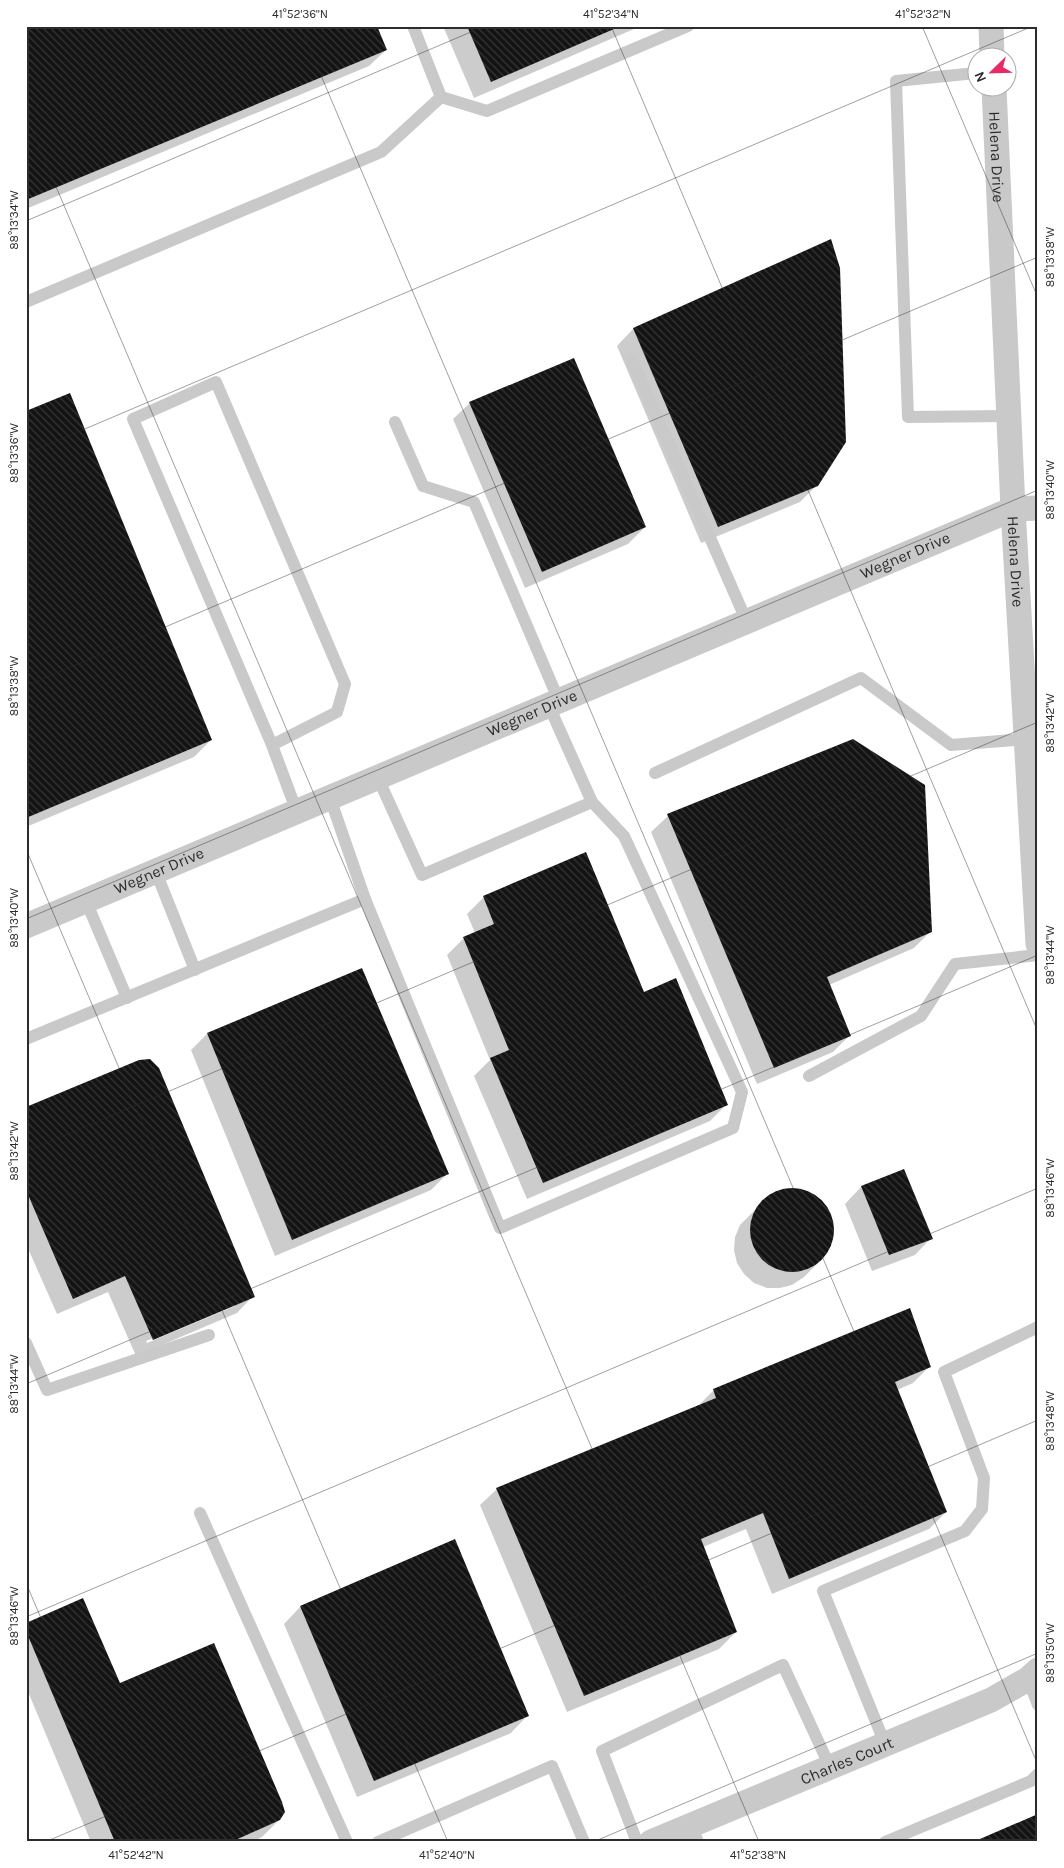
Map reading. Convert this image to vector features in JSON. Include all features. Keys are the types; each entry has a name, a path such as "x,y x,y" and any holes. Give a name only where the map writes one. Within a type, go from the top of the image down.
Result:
{"street":[{"path":"991,26 992,48"},
{"name":"Helena Drive","path":"994,98 1013,509 1038,944"},
{"name":"Wegner Drive","path":"26,926 1013,509 1038,508"},
{"name":"Charles Court","path":"651,1842 695,1833 830,1768 991,1700 1033,1674"}],"lane":[{"path":"413,26 441,96"},
{"path":"441,96 487,111 688,26"},
{"path":"966,74 896,81 908,417 1009,416"},
{"path":"26,302 381,152 441,96"},
{"path":"632,360 747,622"},
{"path":"272,745 337,712 345,684 216,382 133,419 272,745 297,812"},
{"path":"330,798 365,899 500,1228 734,1128 742,1092 624,836 592,802 474,502 423,486 395,422"},
{"path":"655,772 862,678 951,744 1026,740"},
{"path":"378,778 422,875 592,802"},
{"path":"156,872 195,970"},
{"path":"26,1039 365,899"},
{"path":"86,901 127,998"},
{"path":"809,1076 921,1016 955,964 1038,955"},
{"path":"885,1744 824,1591 965,1530 982,1509 984,1478 944,1372 1038,1327"},
{"path":"26,1343 47,1390 209,1335"},
{"path":"200,1513 348,1842"},
{"path":"637,1842 602,1751 782,1665 830,1768"},
{"path":"1033,1674 1038,1705"},
{"path":"378,1842 552,1766 584,1842"},
{"path":"885,1842 1031,1781 1038,1774"}],"building":[{"path":"26,26 377,26 387,50 26,200"},
{"path":"467,26 621,26 491,82"},
{"path":"831,239 840,268 846,442 818,486 718,527 633,328"},
{"path":"574,358 646,527 542,572 469,402"},
{"path":"70,393 212,740 26,818 26,411"},
{"path":"853,739 925,785 932,932 827,977 851,1036 774,1068 667,814"},
{"path":"586,852 644,992 676,978 728,1105 543,1183 490,1058 509,1050 463,937 494,924 483,896"},
{"path":"362,968 449,1174 292,1240 207,1033"},
{"path":"150,1059 159,1068 255,1297 153,1340 125,1276 73,1299 26,1190 26,1107 139,1060"},
{"path":"904,1169 933,1239 889,1255 861,1186"},
{"path":"792,1188 808,1191 822,1200 831,1214 834,1230 831,1246 822,1260 808,1269 792,1272 776,1269 762,1260 753,1246 750,1230 753,1214 762,1200 776,1191"},
{"path":"910,1308 931,1367 895,1382 947,1512 789,1579 763,1513 701,1539 737,1632 584,1696 496,1488 716,1398 713,1389"},
{"path":"455,1539 529,1716 374,1781 300,1606"},
{"path":"83,1598 120,1683 214,1643 282,1802 285,1812 280,1820 231,1842 115,1842 26,1631 26,1623"},
{"path":"1038,1814 1038,1842 973,1842"}]}
